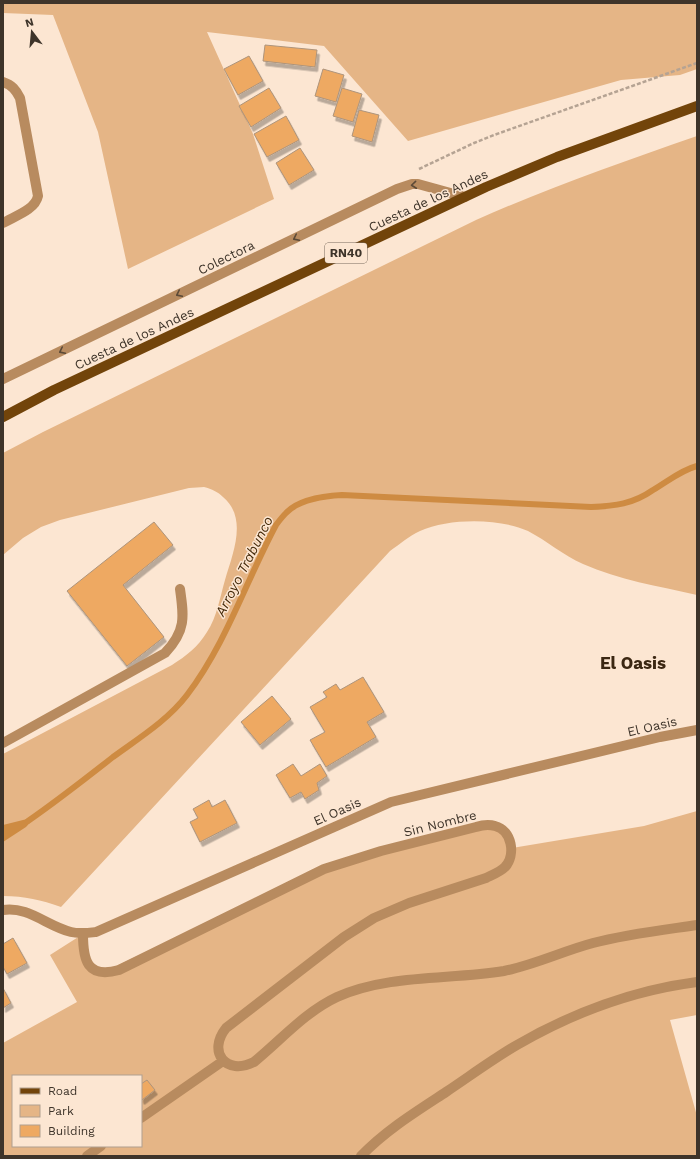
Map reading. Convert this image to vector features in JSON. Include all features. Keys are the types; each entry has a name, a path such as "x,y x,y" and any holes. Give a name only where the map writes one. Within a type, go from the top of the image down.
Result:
{"main road":[{"name":"Cuesta de los Andes","path":"3,417 54,390 465,197 557,157 697,106"}],"street":[{"path":"3,82 13,87 20,98 38,196 32,207 3,223"},
{"name":"Colectora","path":"3,379 397,189 412,184 418,184 465,197"},
{"path":"3,743 165,653 180,633 183,622 180,589"},
{"name":"El Oasis","path":"3,910 19,910 28,913 60,929 72,933 83,934 96,932 391,802 645,741 697,730"},
{"name":"Sin Nombre","path":"83,934 84,954 90,967 96,971 103,972 119,970 304,878 343,862 486,825 496,826 504,830 509,838 511,848 510,858 505,867 496,874 486,878 391,909 358,927 226,1028 218,1040 219,1054 223,1061"},
{"path":"142,1117 223,1061 238,1067 254,1062 310,1014 337,997 355,990 403,981 486,974 511,969 600,941 697,925"},
{"path":"361,1156 382,1137 418,1110 501,1055 536,1034 581,1014 629,997 673,986 697,982"},
{"path":"87,1156 100,1147"}],"path":[{"path":"678,70 697,63"}],"green space":[{"path":"3,3 697,3 697,69 680,75 621,80 408,141 324,46 207,32 253,134 274,199 128,269 98,132 53,15 3,13"},
{"path":"697,136 697,595 639,582 597,570 583,564 528,531 516,527 474,521 445,524 420,531 390,551 61,907 33,899 3,896 3,754 172,665 196,647 207,632 216,613 234,547 237,525 231,505 223,497 204,487 189,488 60,520 41,527 23,538 3,555 3,453 476,220 558,186"},
{"path":"697,811 697,1015 670,1020 697,1116 697,1156 3,1156 3,1043 77,1002 50,955 83,934 84,954 103,972 324,869 496,826 512,848 644,826"}],"shaded area":[{"path":"35,817 26,827 3,842 3,825"}],"building":[{"path":"265,45 317,50 315,67 263,61"},
{"path":"249,56 263,81 238,95 224,69"},
{"path":"323,69 344,75 336,102 315,96"},
{"path":"269,88 281,108 251,127 239,106"},
{"path":"342,88 362,94 353,122 333,116"},
{"path":"359,110 379,115 372,142 352,136"},
{"path":"286,116 299,140 267,157 254,134"},
{"path":"300,148 314,170 289,185 276,163"},
{"path":"154,522 173,545 123,585 164,637 127,666 67,591"},
{"path":"363,677 384,712 367,722 376,737 326,767 310,740 325,732 310,707 327,697 323,692 336,684 340,690"},
{"path":"272,696 291,719 260,745 241,722"},
{"path":"293,764 301,776 320,764 327,776 317,783 319,790 305,799 301,792 290,798 276,775"},
{"path":"209,800 212,807 225,800 237,823 200,842 190,822 198,818 193,809"},
{"path":"13,938 27,963 7,974 3,967 3,944"},
{"path":"3,988 11,1003 3,1008"},
{"path":"147,1080 155,1090 142,1100 142,1083"}],"waterway":[{"name":"Arroyo Trabunco","path":"28,821 153,728 171,713 187,695 201,675 224,634 276,525 291,508 298,504 320,497 342,495 591,507 608,506 631,501 646,495 680,473 697,466"}],"district":[{"name":"El Oasis","path":"633,663"}]}
